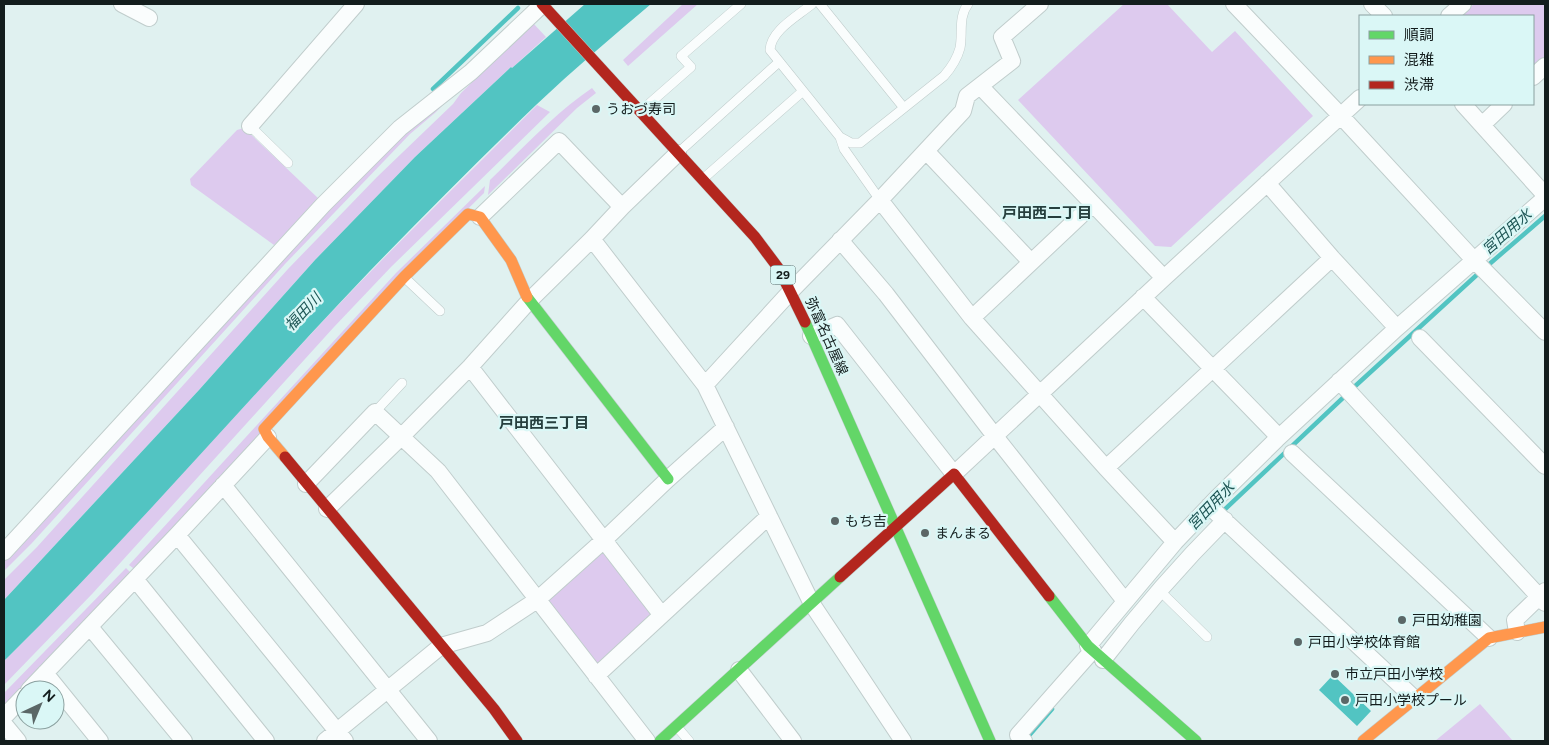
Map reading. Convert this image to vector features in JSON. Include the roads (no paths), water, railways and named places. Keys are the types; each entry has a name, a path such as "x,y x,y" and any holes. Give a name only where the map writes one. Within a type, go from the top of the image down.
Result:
{"street":[{"path":"122,4 150,18"},
{"path":"250,126 356,4"},
{"path":"4,552 330,198 400,128 471,72 542,4"},
{"name":"弥富名古屋線","path":"542,4 755,237 779,269 791,291 990,741"},
{"path":"705,385 791,291 926,151 963,110 967,96 1012,61 1002,37 1040,4"},
{"path":"1234,4 1474,260 1545,332"},
{"path":"1372,4 1383,15"},
{"path":"1450,15 1463,4"},
{"path":"1534,76 1545,66"},
{"path":"980,86 1164,278"},
{"path":"660,741 896,528 1143,297 1359,99"},
{"path":"1023,740 1018,735 1095,652 1139,613 1191,555 1219,515 1280,438 1397,328 1545,196 1464,105"},
{"path":"1482,125 1503,105"},
{"path":"480,217 559,141 622,207"},
{"path":"926,151 1031,262"},
{"path":"327,508 401,437 470,366 529,301 678,153"},
{"path":"1267,183 1332,258 1397,328"},
{"path":"880,200 972,318 1175,542"},
{"path":"972,318 1093,204"},
{"path":"517,741 494,709 306,484 268,437 264,429 404,277 468,214 480,217 510,260 529,301 668,479"},
{"path":"592,239 705,385 812,604 903,741"},
{"path":"840,240 886,294 994,436 1126,601"},
{"path":"1106,468 1332,258"},
{"path":"1143,297 1280,438"},
{"path":"811,336 837,325 1095,652 1196,741"},
{"path":"1420,338 1545,466"},
{"path":"470,366 661,614"},
{"path":"1340,381 1543,597 1515,620 1517,632"},
{"path":"306,484 375,412 438,471 647,741"},
{"path":"177,536 335,738 388,690 441,646 488,633 537,600 726,427"},
{"path":"38,680 177,536 268,437"},
{"path":"1292,453 1490,638"},
{"path":"224,485 429,741"},
{"path":"1095,652 1126,601 1175,542 1219,515"},
{"path":"1219,515 1415,699"},
{"path":"596,676 769,516"},
{"path":"135,580 266,741"},
{"path":"90,627 184,741"},
{"path":"1364,741 1490,638 1545,627"},
{"path":"739,670 793,741"},
{"path":"45,673 100,741"},
{"path":"4,717 15,705"},
{"path":"4,724 18,741"}],"lane":[{"path":"640,111 691,67 681,56 740,4"},
{"path":"812,4 777,33 770,42 770,50 840,137 844,149 880,200"},
{"path":"820,4 904,108"},
{"path":"840,137 851,143 860,143 952,68 960,47 960,24 968,4"},
{"path":"678,153 779,62"},
{"path":"702,180 802,91"},
{"path":"250,126 288,162"},
{"path":"404,277 440,311"},
{"path":"375,412 402,382"},
{"path":"1159,590 1207,637"},
{"path":"677,727 689,741"}],"water":[{"name":"福田川","path":"585,4 651,4 578,66 472,167 369,272 143,517 4,661 4,600 199,390 315,260 415,157 511,67"},
{"name":"戸田小学校プール","path":"1333,675 1371,711 1357,726 1319,690"}],"waterway":[{"path":"433,89 518,8"},
{"name":"宮田用水","path":"1486,267 1545,216"},
{"name":"宮田用水","path":"1352,389 1480,272"},
{"name":"宮田用水","path":"1221,513 1346,395"},
{"name":"宮田用水","path":"1026,739 1052,709"}],"place":[{"name":"うおづ寿司","path":"596,109"},
{"name":"もち吉","path":"835,521"},
{"name":"まんまる","path":"925,533"},
{"name":"戸田幼稚園","path":"1402,620"},
{"name":"戸田小学校体育館","path":"1298,642"},
{"name":"市立戸田小学校","path":"1335,674"},
{"name":"戸田小学校プール","path":"1345,700"}],"district":[{"name":"戸田西二丁目","path":"1047,213"},
{"name":"戸田西三丁目","path":"544,423"}]}
